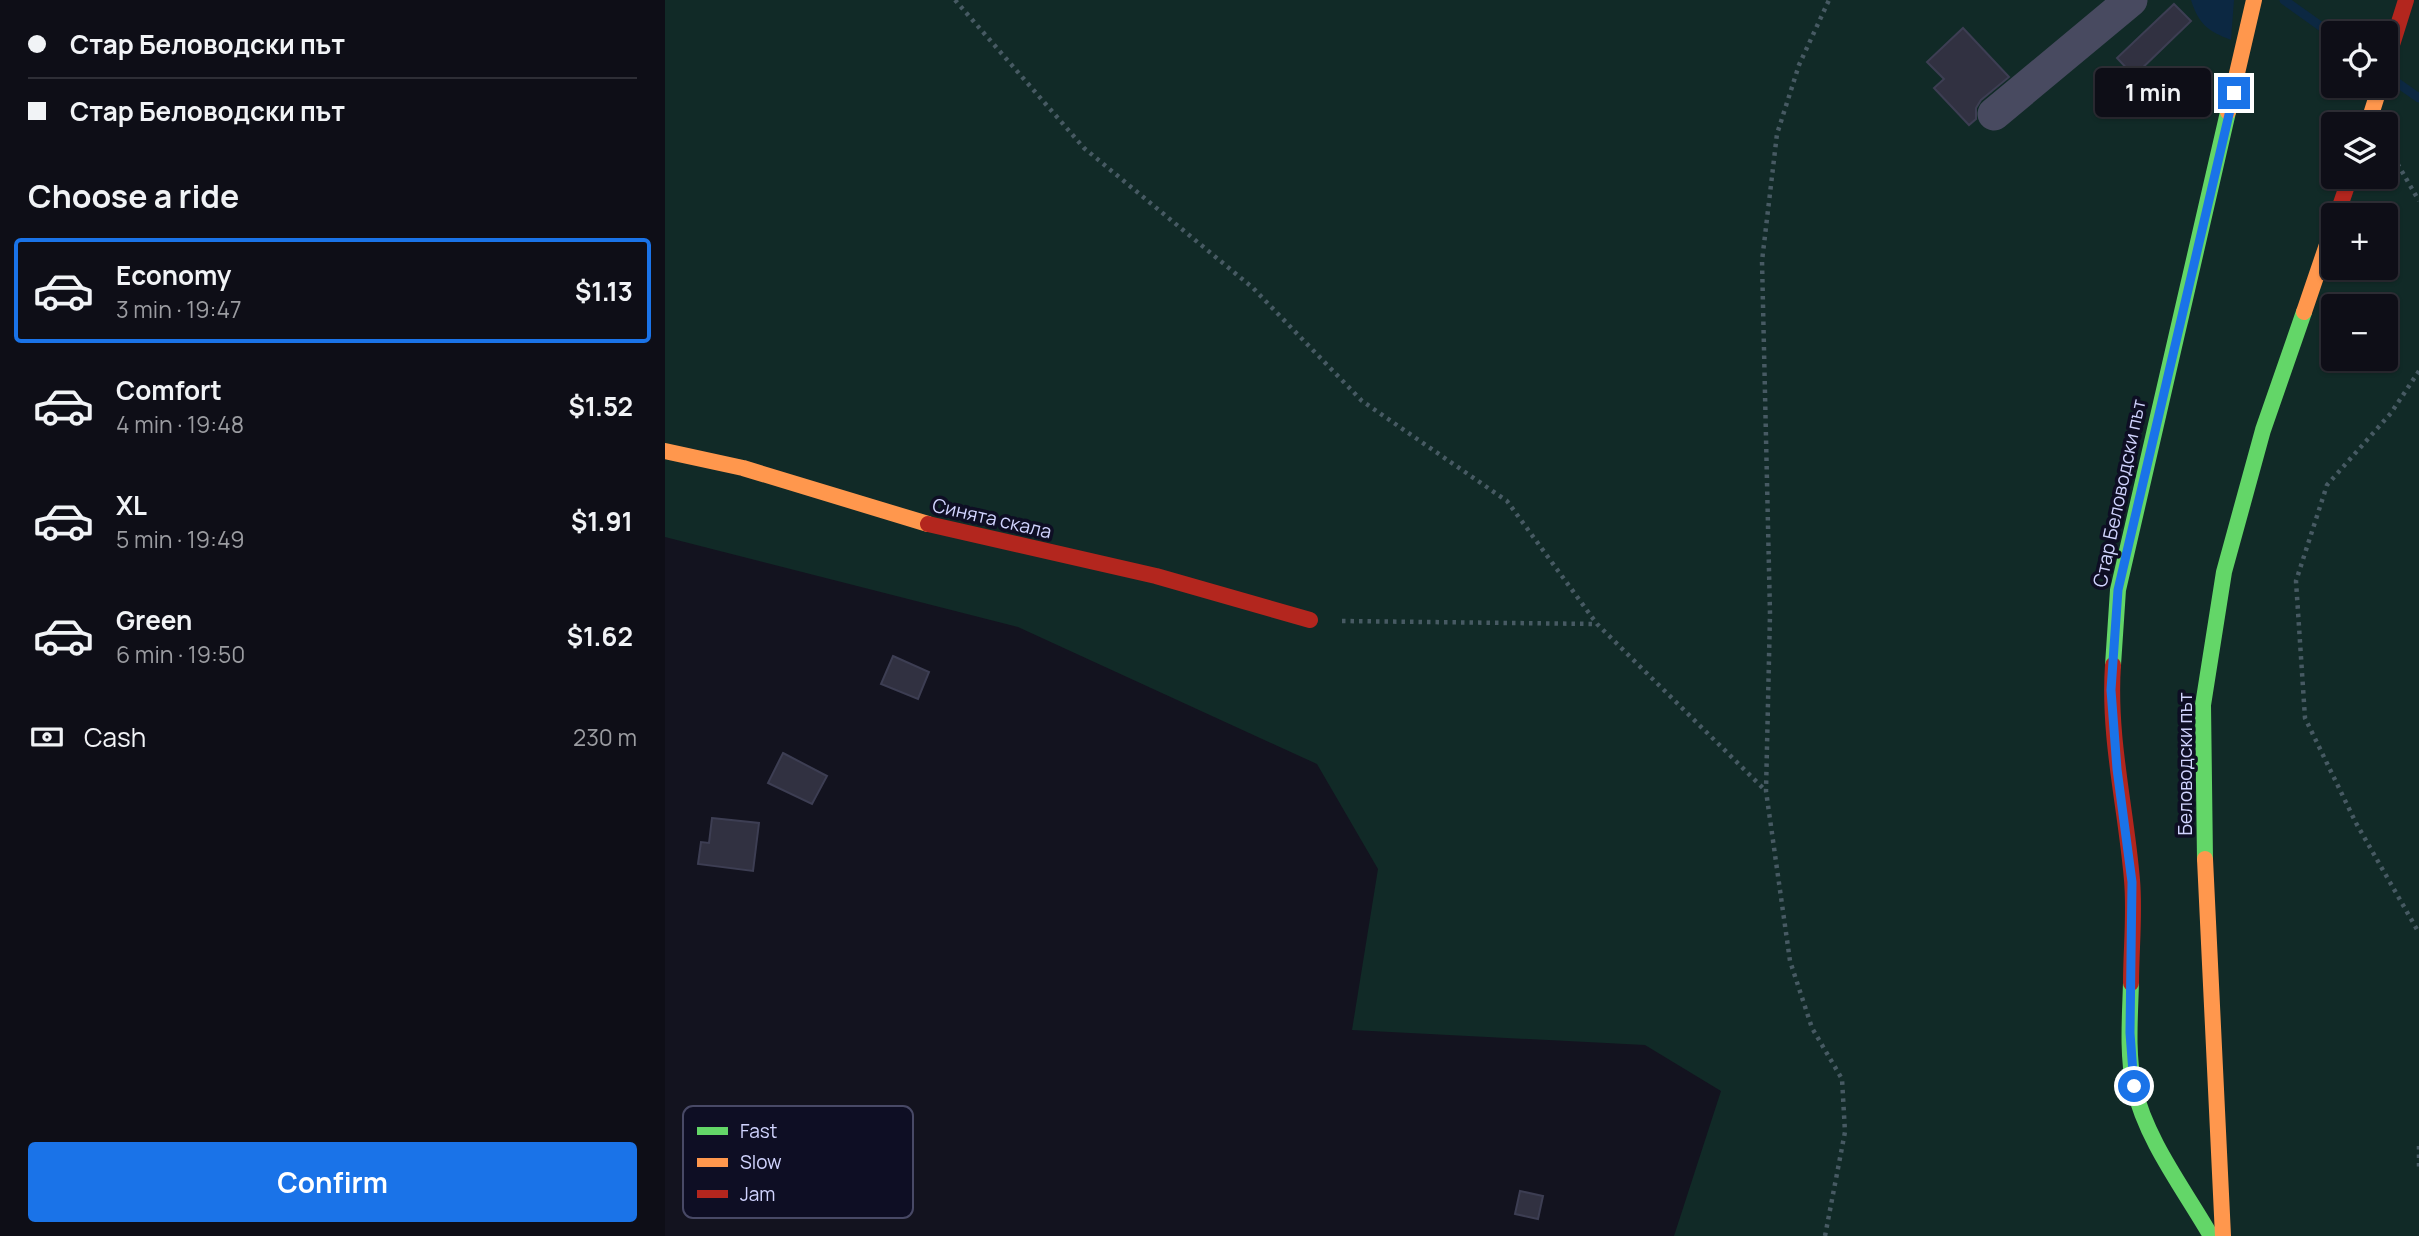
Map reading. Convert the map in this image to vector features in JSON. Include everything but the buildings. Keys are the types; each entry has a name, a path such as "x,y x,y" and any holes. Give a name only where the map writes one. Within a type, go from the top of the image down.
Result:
{"street":[{"path":"1994,114 2131,0"},
{"name":"Стар Беловодски път","path":"2211,1236 2150,1130 2134,1086 2130,1033 2132,882 2117,769 2111,690 2118,590 2254,0"},
{"path":"2398,26 2406,0"},
{"name":"Беловодски път","path":"2223,1236 2206,918 2203,705 2227,559 2263,430 2321,262"},
{"name":"Синята скала","path":"665,451 743,468 954,532 1156,576 1310,620"}],"path":[{"path":"955,0 1084,148 1253,288 1362,401 1507,501 1597,624 1766,791"},
{"path":"1825,1236 1845,1132 1842,1079 1812,1028 1790,961 1766,791 1770,614 1762,261 1777,134 1799,65 1829,0"},
{"path":"2398,165 2419,201"},
{"path":"2419,371 2391,413 2327,485 2296,581 2305,718 2356,823 2419,933"},
{"path":"1310,620 1597,624"},
{"path":"2419,1146 2419,1171"}],"green space":[{"path":"665,0 2419,0 2419,1236 1674,1236 1721,1091 1645,1045 1352,1030 1378,869 1317,764 1018,627 665,537"}],"water":[{"path":"2191,0 2234,0 2231,40 2205,26 2197,16"}],"waterway":[{"path":"2284,0 2321,26"},
{"path":"2398,83 2419,98"}],"traffic: fast":[{"path":"2113,665 2118,590 2228,112"},
{"path":"2205,859 2203,705 2224,572 2263,430 2304,312"},
{"path":"2131,983 2130,1062 2140,1107 2167,1164 2211,1236"}],"traffic: slow":[{"path":"2228,112 2254,0"},
{"path":"2372,112 2376,98"},
{"path":"2304,312 2321,262"},
{"path":"665,451 743,468 928,524"},
{"path":"2205,859 2223,1236"}],"traffic: jam":[{"path":"2398,26 2406,0"},
{"path":"2341,203 2346,189"},
{"path":"928,524 1156,576 1310,620"},
{"path":"2113,665 2115,746 2133,893 2131,983"}],"route":[{"path":"2134,1086 2130,1033 2133,970 2132,882 2117,769 2111,690 2118,590 2234,93"}]}
